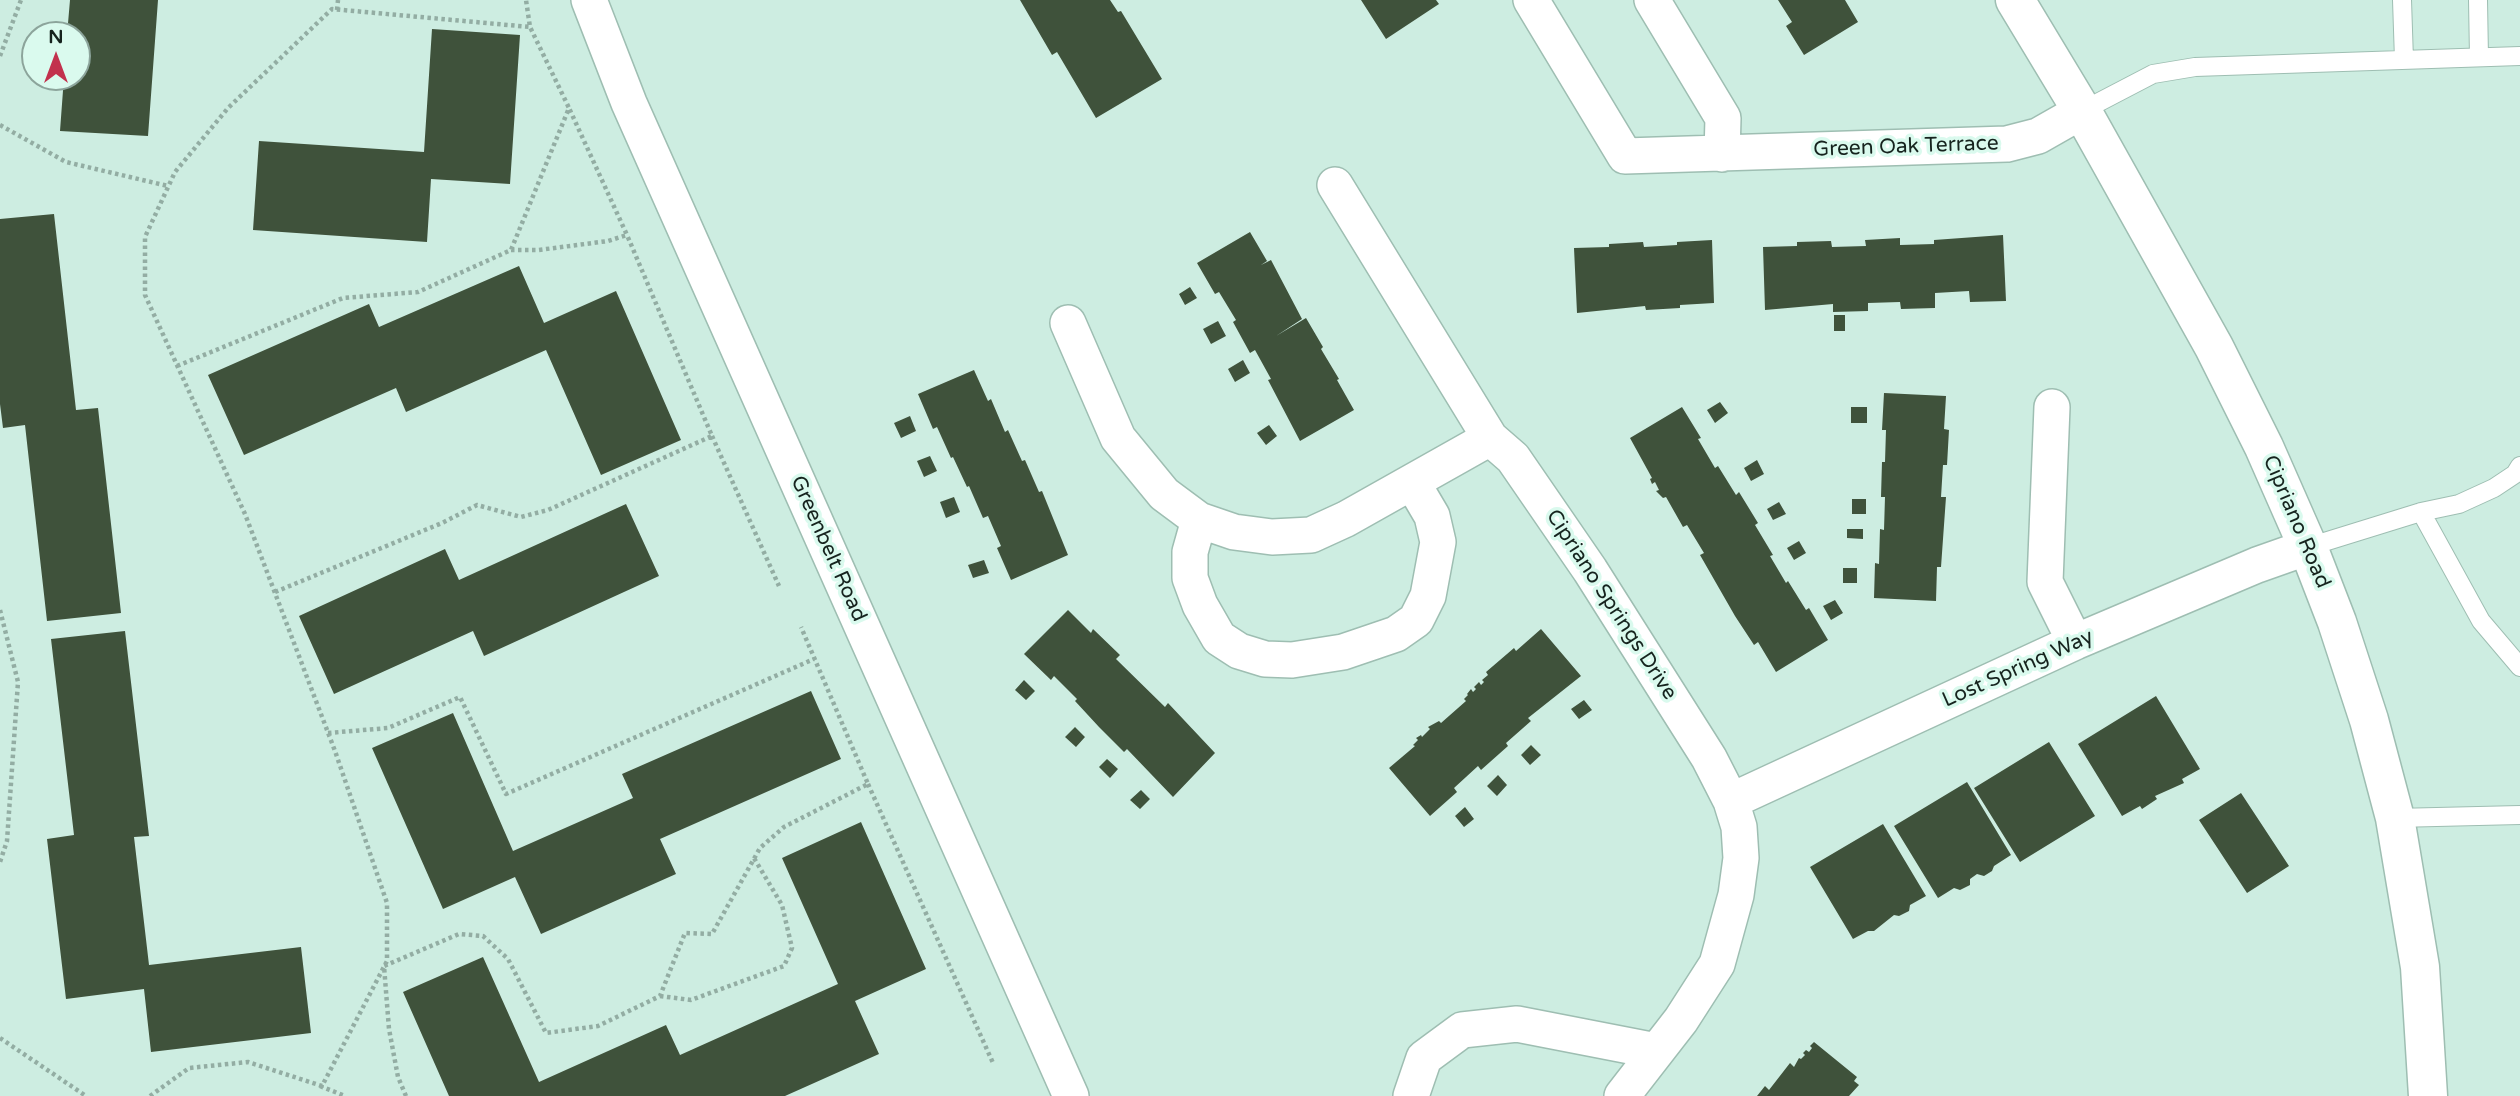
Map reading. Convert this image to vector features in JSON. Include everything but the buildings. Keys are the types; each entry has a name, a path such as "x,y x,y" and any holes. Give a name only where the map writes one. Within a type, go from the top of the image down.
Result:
{"street":[{"name":"Greenbelt Road","path":"589,0 629,103 1071,1096"},
{"name":"Green Oak Terrace","path":"1531,0 1625,156 2007,144 2038,136 2082,111"},
{"path":"1652,0 1723,118 1722,154"},
{"name":"Cipriano Road","path":"2015,0 2082,111 2214,347 2264,447 2308,547 2353,671 2395,818 2420,967 2428,1096"},
{"name":"Cipriano Springs Drive","path":"1335,185 1490,438 1513,458 1575,548 1709,758 1731,801 1739,827 1741,858 1736,895 1717,964 1688,1011 1622,1096"},
{"path":"1068,323 1118,438 1164,494 1199,520 1234,532 1272,537 1311,535 1490,438"},
{"path":"2052,407 2045,582 2075,642"},
{"path":"1199,520 1190,552 1190,578 1200,605 1219,638 1239,651 1265,659 1292,660 1343,652 1396,634 1416,620 1428,596 1438,542 1432,516 1412,482"},
{"name":"Lost Spring Way","path":"1731,801 2075,642 2257,565 2308,547"},
{"path":"1411,1096 1424,1058 1462,1030 1517,1024 1656,1051"}],"lane":[{"path":"2402,0 2404,60"},
{"path":"2478,0 2479,57"},
{"path":"2082,111 2153,74 2195,67 2520,56"},
{"path":"2308,547 2421,512 2459,504 2494,488 2515,474 2520,466"},
{"path":"2421,512 2481,621 2520,667"},
{"path":"2395,818 2520,815"}],"path":[{"path":"0,56 21,0"},
{"path":"337,10 338,0"},
{"path":"526,0 530,27 626,235 779,586"},
{"path":"150,1096 189,1068 248,1062 322,1086 387,961 387,903 328,733 245,514 145,295 145,237 175,172 228,108 332,9 530,27"},
{"path":"511,250 569,108"},
{"path":"0,125 66,162 168,186"},
{"path":"177,366 343,298 418,292 511,250 539,250 608,241 626,235"},
{"path":"275,592 442,523 477,505 521,517 548,510 712,436"},
{"path":"0,610 18,682 7,841 0,862"},
{"path":"801,627 868,785 993,1063"},
{"path":"328,733 388,728 460,697 506,794 814,659"},
{"path":"660,996 685,933 712,934 760,848 785,827 868,785"},
{"path":"384,966 459,934 483,936 509,959 546,1033 598,1026 660,996 691,1000 784,966 792,948 782,905 754,858"},
{"path":"384,966 389,1029 398,1077 406,1096"},
{"path":"0,1038 86,1096"},
{"path":"316,1084 345,1096"}]}
